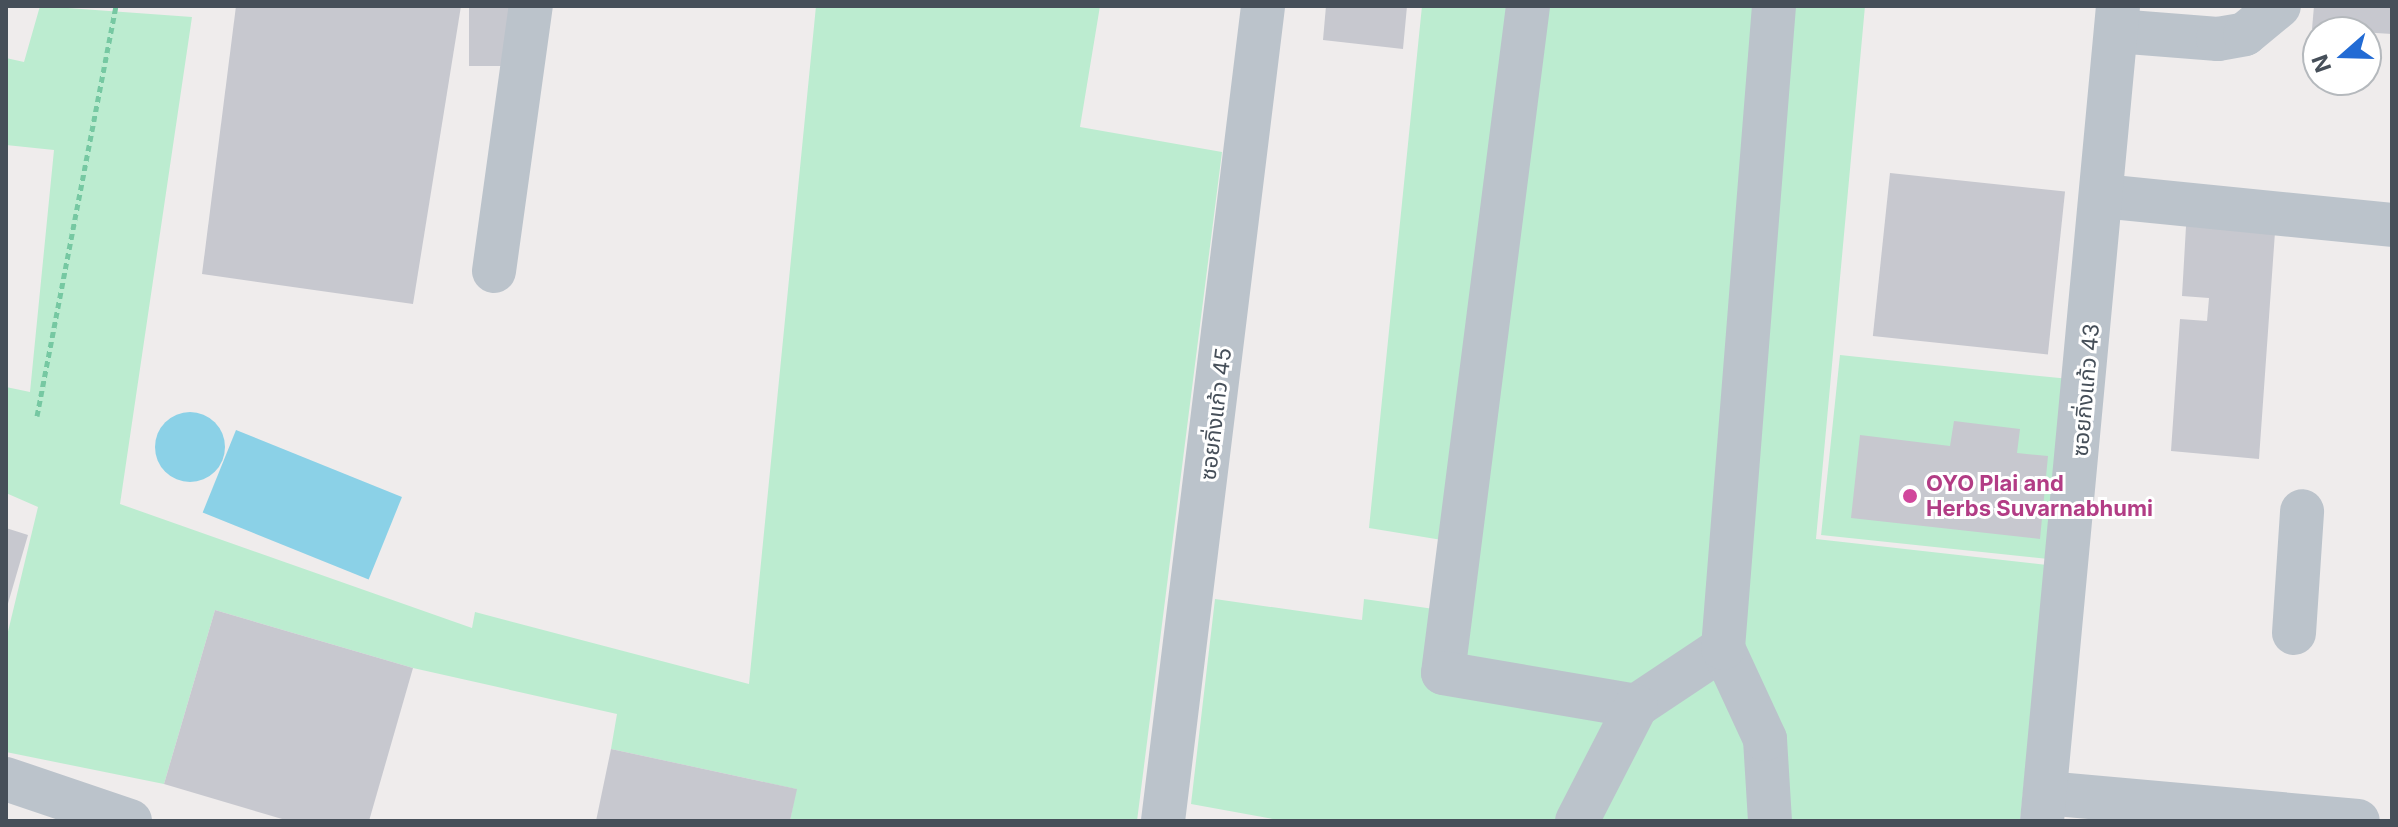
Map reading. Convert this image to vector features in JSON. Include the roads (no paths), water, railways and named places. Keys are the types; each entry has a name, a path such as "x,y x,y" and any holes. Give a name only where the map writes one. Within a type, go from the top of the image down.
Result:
{"street":[{"path":"494,271 531,6"},
{"name":"ซอยกิ่งแก้ว 45","path":"1163,821 1263,6"},
{"path":"1528,6 1443,673 1636,706"},
{"path":"1770,821 1765,739 1723,648 1774,6"},
{"path":"2117,18 2218,39 2245,34 2279,6"},
{"name":"ซอยกิ่งแก้ว 43","path":"2043,807 2117,18"},
{"path":"2102,196 2392,225"},
{"path":"2294,633 2302,511"},
{"path":"1577,821 1636,706 1723,648"},
{"path":"6,779 130,821"},
{"path":"2043,807 2358,821"}],"water":[{"path":"183,412 197,412 219,427 225,447 223,460 215,472 197,482 183,482 161,467 155,454 155,440 170,418"},
{"path":"236,430 402,497 369,580 203,513"}],"place":[{"name":"OYO Plai and Herbs Suvarnabhumi","path":"1910,496"}]}
